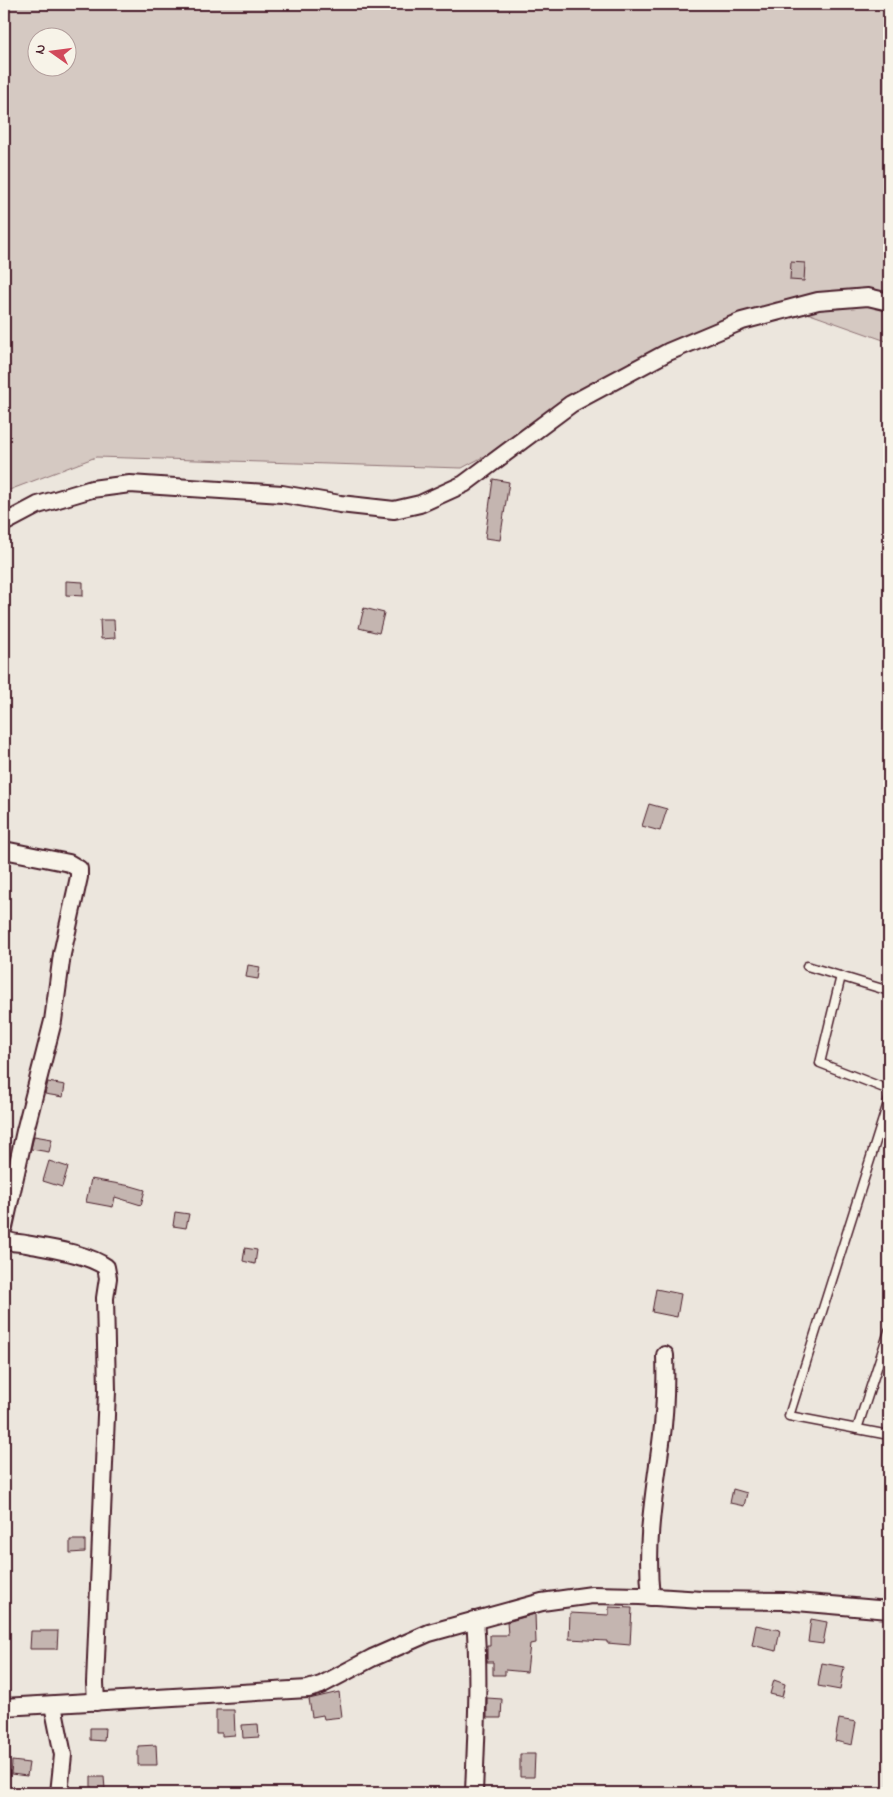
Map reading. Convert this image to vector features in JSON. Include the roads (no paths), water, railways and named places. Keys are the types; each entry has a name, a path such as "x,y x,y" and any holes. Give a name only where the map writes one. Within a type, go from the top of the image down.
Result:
{"street":[{"path":"4,522 38,504 92,489 130,484 282,494 340,504 394,510 420,504 464,484 571,404 668,352 742,321 818,301 868,297 889,302"},
{"path":"4,850 69,864 79,869 79,877 62,954 53,1022 24,1130 4,1227"},
{"path":"4,1238 8,1242 23,1243 96,1260 106,1268 108,1278 105,1298 107,1391 95,1693"},
{"path":"651,1589 650,1519 662,1441 666,1387 665,1355"},
{"path":"4,1707 53,1705 95,1693 184,1695 308,1689 321,1685 372,1658 429,1633 542,1602 592,1595 651,1589 702,1600 785,1601 889,1610"},
{"path":"474,1793 477,1638 475,1620"},
{"path":"53,1705 63,1755 59,1793"}],"lane":[{"path":"808,966 889,991"},
{"path":"841,976 820,1063 889,1090"},
{"path":"889,1100 789,1416 889,1435"},
{"path":"858,1429 889,1331"}]}
